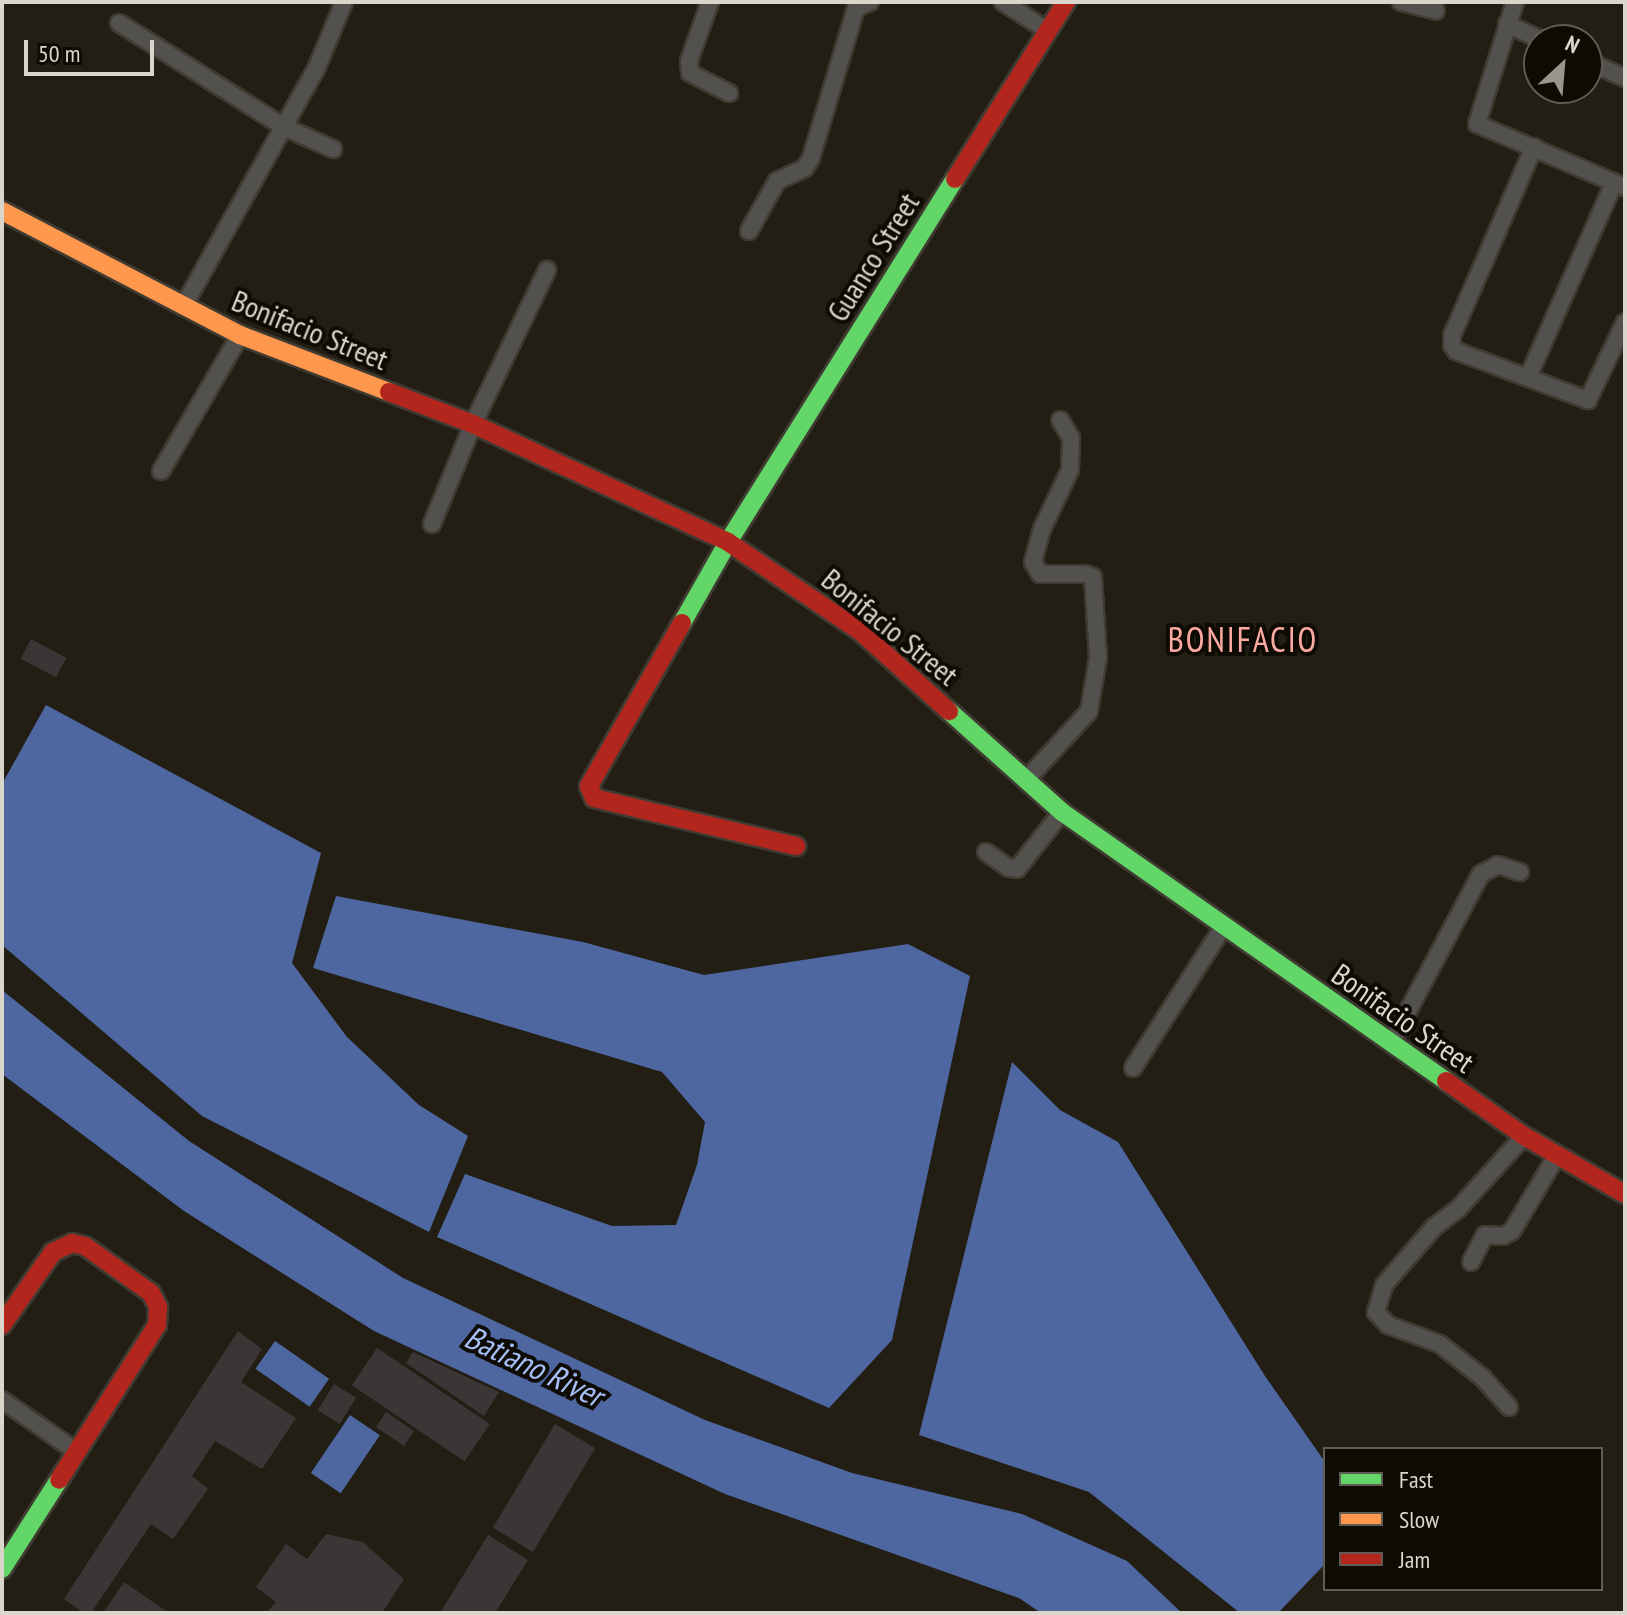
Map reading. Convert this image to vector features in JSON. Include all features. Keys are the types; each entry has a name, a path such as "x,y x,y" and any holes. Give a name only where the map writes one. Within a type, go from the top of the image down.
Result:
{"street":[{"path":"183,307 317,67 344,2"},
{"path":"710,2 689,61 690,73 729,93"},
{"path":"749,231 777,181 805,168 811,158 856,8 870,2"},
{"path":"1003,2 1048,31"},
{"name":"Guanco Street","path":"796,846 590,794 589,786 728,542 1066,2"},
{"path":"1401,2 1436,11"},
{"path":"1515,2 1477,124 1620,185 1528,377"},
{"path":"119,23 284,127 333,149"},
{"path":"1507,24 1523,31"},
{"path":"1603,68 1625,78"},
{"path":"1534,147 1452,336 1456,351 1588,400 1625,322"},
{"name":"Bonifacio Street","path":"2,211 240,335 473,424 728,542 860,631 1062,812 1524,1136 1625,1194"},
{"path":"432,524 473,424 547,270"},
{"path":"161,471 240,335"},
{"path":"1027,779 1089,711 1098,658 1093,577 1040,574 1033,562 1042,529 1070,470 1071,438 1060,420"},
{"path":"986,852 1009,868 1017,869 1062,812"},
{"path":"1391,1043 1481,874 1498,865 1520,872"},
{"path":"1133,1068 1223,927"},
{"path":"1509,1407 1483,1378 1440,1344 1388,1325 1376,1312 1384,1285 1434,1227 1458,1209 1524,1136"},
{"path":"1471,1262 1487,1234 1503,1236 1512,1231 1556,1157"},
{"path":"2,1325 53,1252 72,1243 85,1246 151,1293 158,1307 157,1325 2,1569"},
{"path":"2,1400 77,1452"}],"water":[{"path":"46,705 321,853 292,963 347,1037 419,1105 468,1136 429,1232 202,1116 2,945 2,784"},
{"path":"336,896 583,942 704,975 908,944 970,976 892,1340 829,1408 437,1237 465,1174 612,1226 676,1225 697,1165 705,1122 662,1072 313,968"},
{"name":"Batiano River","path":"2,990 189,1141 403,1278 705,1420 852,1473 1022,1514 1127,1561 1182,1613 1041,1613 1019,1598 725,1494 374,1331 184,1211 2,1074"},
{"path":"1012,1062 1060,1110 1118,1142 1265,1376 1323,1459 1323,1566 1278,1613 1240,1613 1089,1492 919,1435"},
{"path":"275,1341 329,1379 310,1407 255,1369"},
{"path":"350,1415 380,1435 341,1493 311,1473"}],"building":[{"path":"31,639 66,658 56,677 21,658"},
{"path":"238,1331 262,1349 241,1382 296,1418 262,1469 215,1441 192,1476 208,1489 173,1539 151,1524 91,1613 84,1613 64,1599"},
{"path":"377,1348 490,1424 465,1461 352,1385"},
{"path":"413,1352 499,1392 484,1416 406,1363"},
{"path":"334,1384 356,1398 340,1424 318,1410"},
{"path":"386,1412 414,1431 404,1446 376,1427"},
{"path":"555,1424 595,1448 533,1552 493,1528"},
{"path":"326,1534 363,1542 404,1579 382,1613 266,1613 276,1602 256,1587 286,1544 307,1559"},
{"path":"488,1535 528,1560 495,1613 440,1613"},
{"path":"124,1582 169,1613 103,1613"}],"traffic: fast":[{"path":"682,623 728,542 955,179"},
{"path":"949,711 1062,812 1446,1081"},
{"path":"2,1569 59,1480"}],"traffic: slow":[{"path":"2,211 240,335 389,392"}],"traffic: jam":[{"path":"955,179 1066,2"},
{"path":"389,392 473,424 728,542 860,631 949,711"},
{"path":"682,623 589,786 594,798 796,846"},
{"path":"1446,1081 1524,1136 1625,1194"},
{"path":"2,1325 53,1252 72,1243 85,1246 151,1293 158,1307 157,1325 59,1480"}],"district":[{"name":"BONIFACIO","path":"1243,640"}]}
